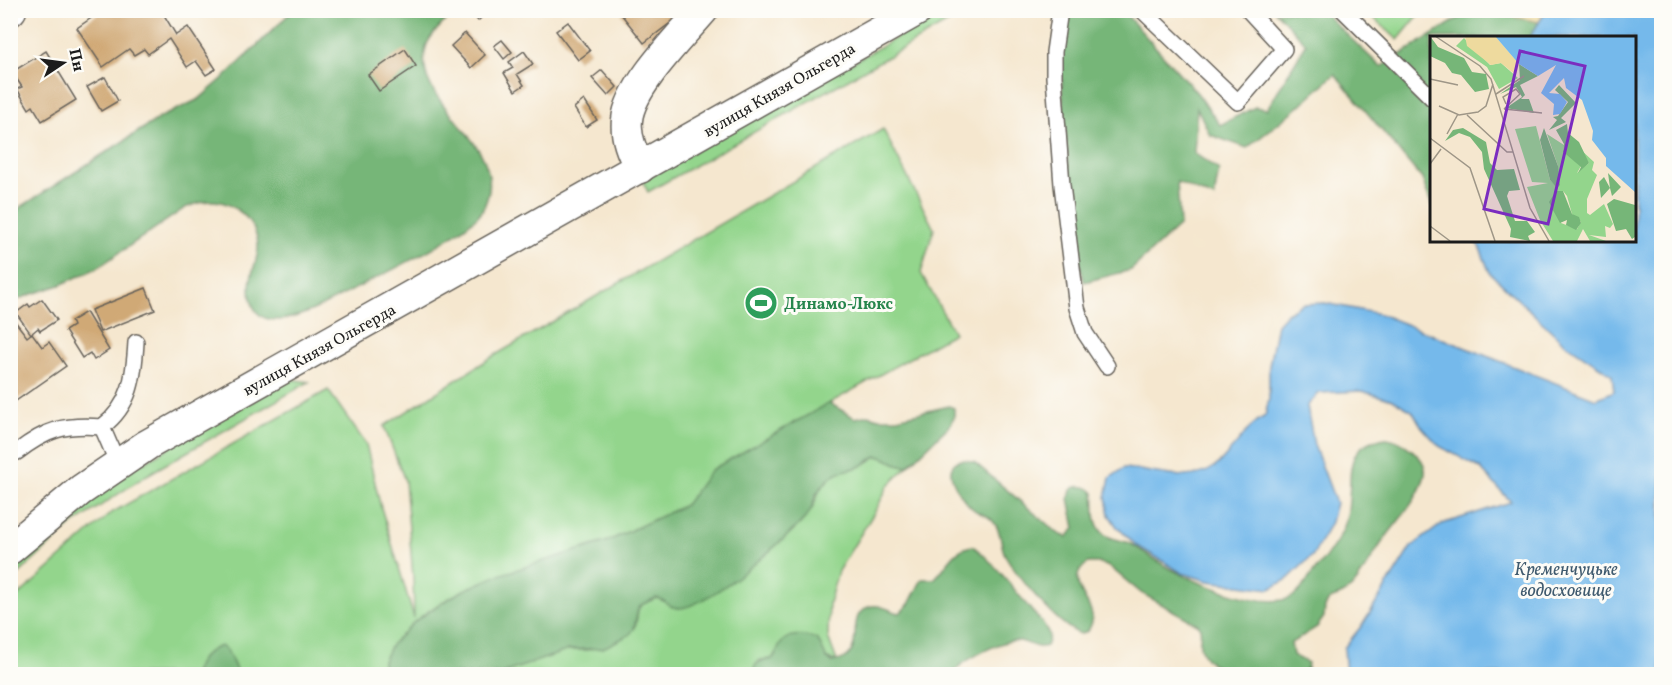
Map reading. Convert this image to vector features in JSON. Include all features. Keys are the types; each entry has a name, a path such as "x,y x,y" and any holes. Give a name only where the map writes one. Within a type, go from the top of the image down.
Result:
{"street":[{"path":"640,168 633,155 627,134 628,112 633,100 657,64 703,10"},
{"name":"вулиця Князя Ольгерда","path":"10,549 81,490 175,429 918,10"}],"lane":[{"path":"1060,10 1054,52 1054,77 1062,185 1077,308 1084,333 1107,366"},
{"path":"1142,10 1238,102 1284,49 1248,10"},
{"path":"1343,10 1430,96"},
{"path":"17,452 41,435 60,428 102,427 116,414 128,397 134,376 136,342"},
{"path":"102,427 118,464"}],"green space":[{"path":"292,11 453,11 428,42 425,67 431,85 441,102 469,136 488,171 489,191 484,208 478,216 450,237 416,257 321,306 289,318 274,320 261,316 253,306 250,287 258,252 258,241 252,225 241,212 217,201 199,203 185,208 97,268 60,285 11,302 10,214 161,117 199,99"},
{"path":"944,11 969,11 648,192 642,180"},
{"path":"1064,11 1123,11 1198,94 1220,125 1255,107 1267,109 1306,44 1275,11 1322,11 1381,67 1430,36 1430,201 1422,179 1335,74 1295,110 1247,148 1210,135 1197,108 1194,153 1219,170 1214,198 1177,182 1180,225 1131,270 1084,282 1075,240 1060,49"},
{"path":"1366,11 1422,11 1398,40"},
{"path":"1470,11 1484,11 1539,22 1531,36 1430,36"},
{"path":"883,129 934,229 921,273 954,333 711,470 695,494 683,506 644,527 615,539 507,573 445,600 408,628 394,643 387,654 383,674 300,672 285,674 11,674 11,602 111,513 328,390 366,444 380,504 414,618 405,481 384,426 492,357"},
{"path":"290,379 309,382 147,475 72,525 11,581 11,567 29,549 135,467"},
{"path":"829,403 855,418 868,415 879,418 897,418 949,406 954,408 954,417 950,425 908,466 877,456 861,466 834,474 819,490 807,516 783,540 745,571 725,586 690,606 677,608 656,598 641,605 634,629 629,635 603,648 569,650 500,674 383,674 383,661 391,645 414,622 443,602 496,576 608,541 685,505 711,470"},
{"path":"1387,438 1406,446 1422,461 1425,474 1422,484 1413,502 1381,544 1355,584 1343,594 1330,599 1325,607 1324,617 1317,627 1291,643 1293,655 1308,663 1307,669 1299,674 1260,676 1233,673 1221,669 1210,662 1200,648 1199,625 1141,593 1111,568 1100,563 1088,563 1080,571 1078,578 1079,586 1090,609 1091,625 1088,631 1081,634 1072,629 1061,622 1039,600 1019,575 1005,555 995,524 964,500 955,486 951,472 952,467 958,461 974,462 1059,534 1067,537 1075,528 1069,498 1071,490 1080,486 1086,487 1094,493 1097,523 1108,537 1131,544 1173,570 1199,582 1252,598 1269,601 1284,600 1300,591 1344,528 1349,507 1351,468 1354,457 1360,448 1371,442"},
{"path":"877,456 908,466 888,486 838,571 829,603 828,637 837,661 827,659 806,636 788,638 780,645 772,659 760,660 753,674 500,674 554,654 569,650 588,650 636,624 638,609 645,602 656,598 672,607 687,606 731,582 800,524 813,507 820,489 831,477 841,471 861,466"},
{"path":"973,546 996,568 1045,626 1049,636 1046,646 1035,646 1019,641 1003,643 972,657 952,674 753,674 756,664 772,659 786,638 795,636 818,640 827,659 832,662 844,659 851,653 858,617 862,610 876,606 900,613 909,604 922,579 934,579 955,554"},
{"path":"221,646 227,650 238,674 194,674 204,657 211,650"}],"sand":[{"path":"1484,11 1546,11 1539,22"}],"water":[{"name":"Кременчуцьке водосховище","path":"1546,11 1661,11 1661,674 1346,674 1344,648 1363,624 1411,547 1442,524 1511,502 1480,468 1439,446 1422,427 1412,411 1393,400 1362,391 1319,393 1307,406 1314,445 1336,503 1331,522 1314,554 1288,579 1270,589 1208,581 1182,573 1136,545 1117,527 1109,515 1106,497 1110,478 1124,468 1183,476 1206,472 1218,464 1251,427 1265,416 1269,399 1269,366 1277,324 1287,313 1302,304 1325,303 1380,314 1596,399 1614,391 1612,375 1563,342 1490,273 1479,246 1475,242 1636,242 1636,36 1531,36"}],"building":[{"path":"103,10 161,10 176,35 188,27 216,69 206,75 196,61 187,67 169,39 148,54 144,49 134,55 129,49 103,67 77,28"},
{"path":"468,10 489,10 478,21"},
{"path":"625,10 676,10 674,12 678,17 644,43 621,14"},
{"path":"568,22 590,51 578,60 556,31"},
{"path":"465,33 485,55 471,68 451,46"},
{"path":"502,40 512,52 504,59 494,46"},
{"path":"405,49 416,66 379,91 368,75"},
{"path":"46,51 76,100 42,121 33,106 29,109 17,89 22,87 12,72"},
{"path":"524,51 533,64 517,74 524,85 515,91 504,73 513,68 509,62"},
{"path":"602,70 617,87 608,96 592,78"},
{"path":"105,77 118,101 101,111 87,87"},
{"path":"584,100 597,120 586,127 574,108"},
{"path":"146,288 155,310 100,332 91,310"},
{"path":"42,299 57,320 40,331 38,328 31,334 16,313 28,304 30,307"},
{"path":"86,312 109,350 94,360 90,353 82,358 65,331 73,326 71,321"},
{"path":"14,320 27,337 32,333 42,347 49,342 66,366 10,405 10,323"}],"place":[{"name":"Динамо-Люкс","path":"761,303"}]}
